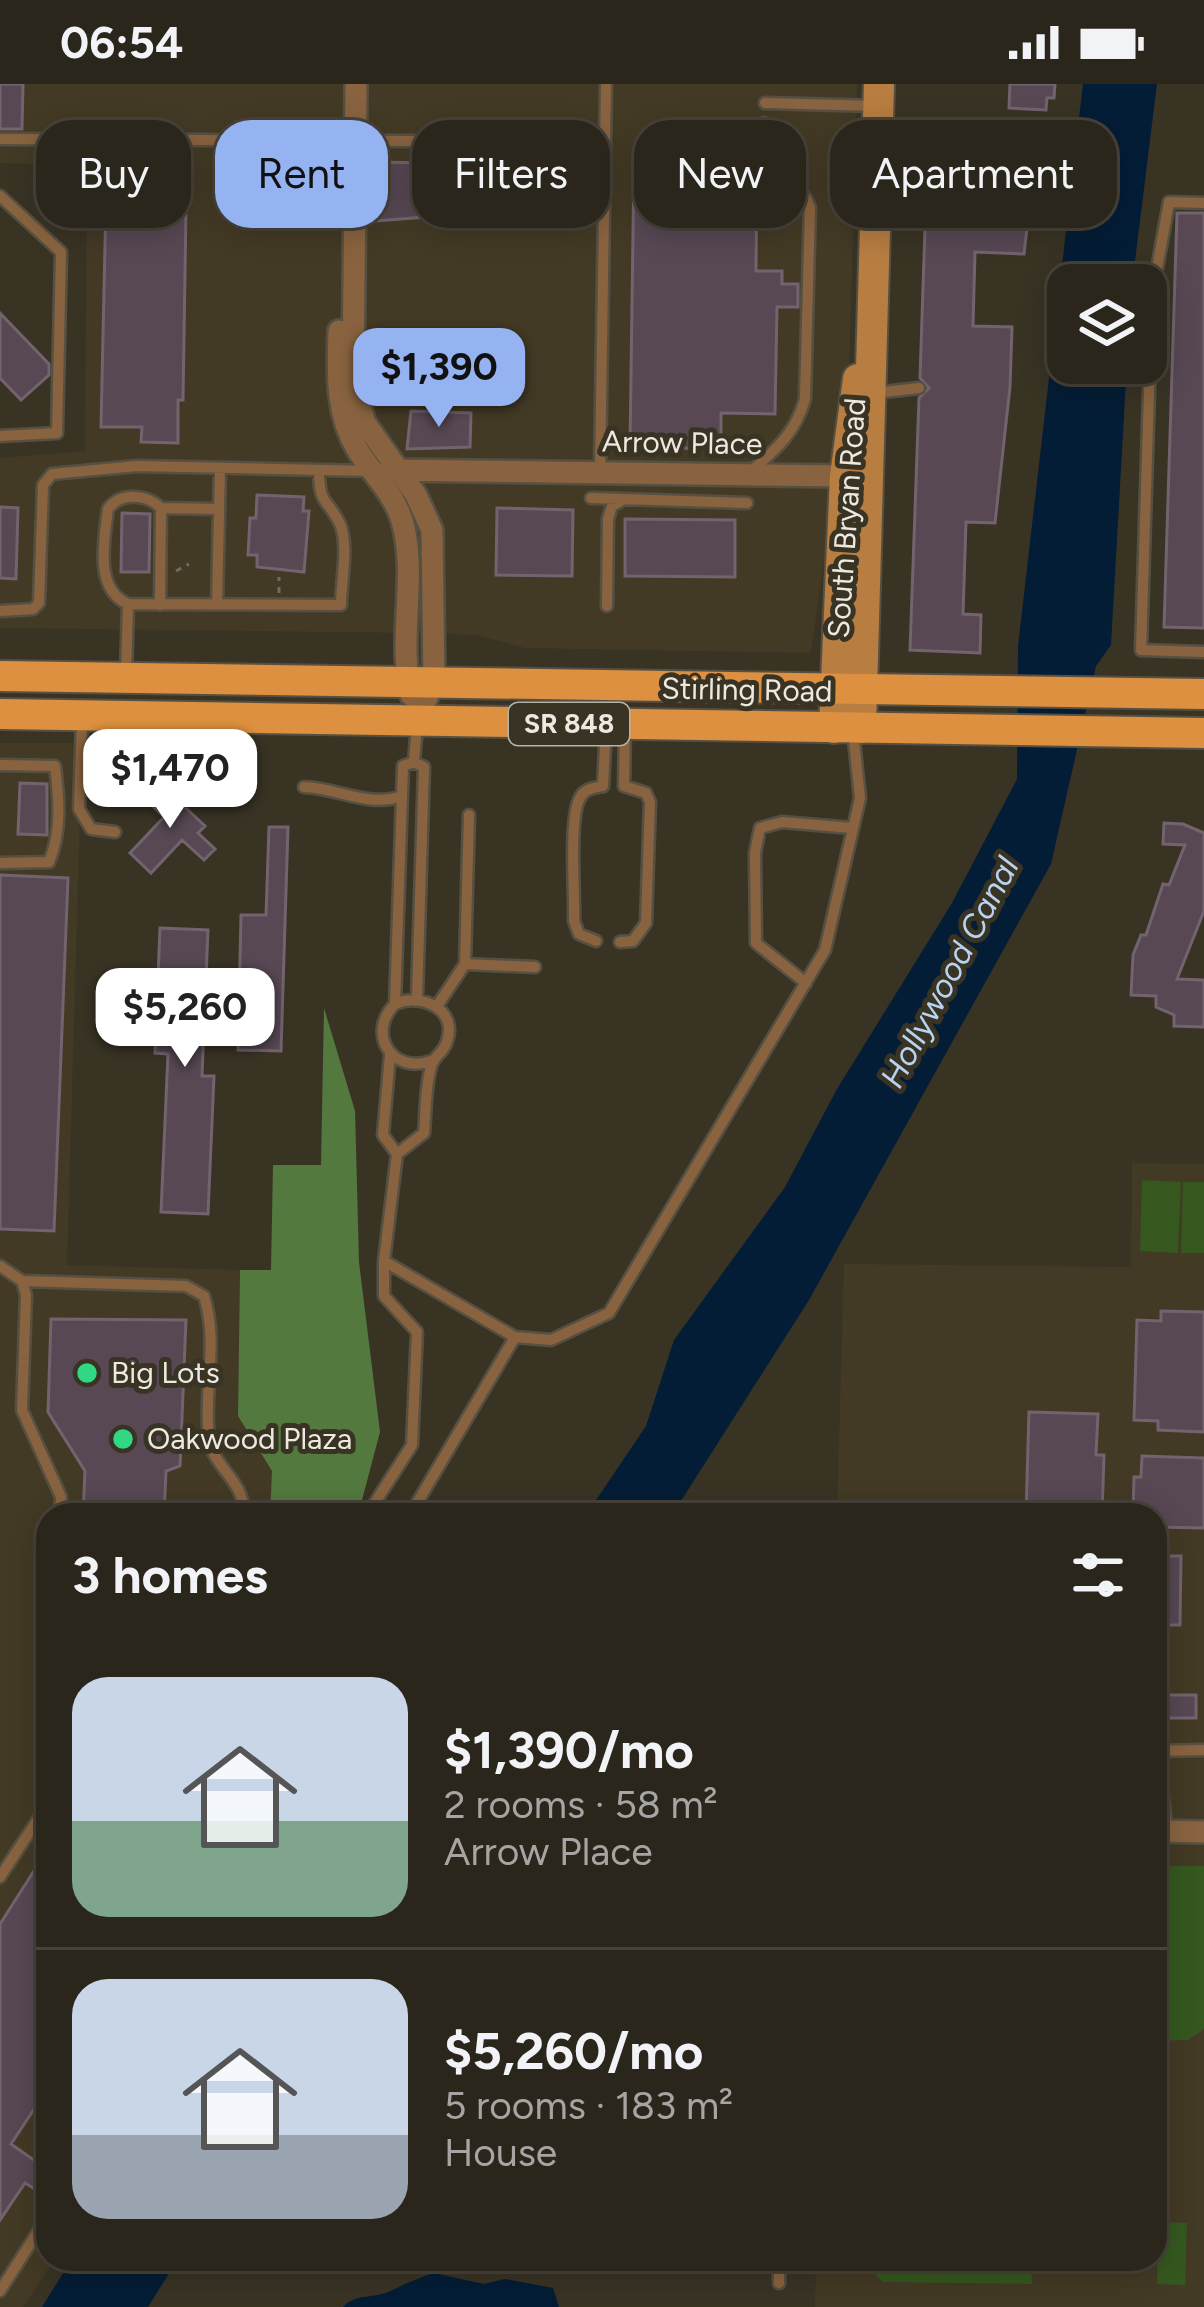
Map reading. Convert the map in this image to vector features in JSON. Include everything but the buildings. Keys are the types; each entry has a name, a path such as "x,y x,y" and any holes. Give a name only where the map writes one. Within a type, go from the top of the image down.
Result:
{"main road":[{"name":"Stirling Road","path":"0,676 1204,694"},
{"name":"Stirling Road","path":"0,714 1203,732"}],"street":[{"path":"342,84 346,120"},
{"path":"351,120 356,84"},
{"name":"South Bryan Road","path":"849,688 879,95"},
{"path":"350,228 353,380 385,470 416,495 432,530 417,720"},
{"name":"South Bryan Road","path":"849,728 845,476 864,399"},
{"name":"Arrow Place","path":"385,470 845,476"},
{"path":"1167,1831 1204,1832"}],"lane":[{"path":"605,120 606,84"},
{"path":"765,103 879,95"},
{"path":"0,139 215,140"},
{"path":"0,196 61,252 57,433 0,436"},
{"path":"748,474 782,444 799,420 805,399 810,207 806,197"},
{"path":"1204,203 1169,202 1152,296 1141,650 1204,652"},
{"path":"600,471 604,228"},
{"path":"864,399 919,388"},
{"path":"0,610 33,610 38,603 43,484 52,474 112,467 385,470"},
{"path":"217,604 220,468"},
{"path":"219,509 161,508 146,498 122,498 107,509 106,587 128,604 340,605 343,535 320,496 319,470"},
{"path":"591,499 748,503"},
{"path":"607,606 608,518 612,506 624,500"},
{"path":"160,605 161,508"},
{"path":"126,678 128,604"},
{"path":"82,716 79,809 91,829 115,832"},
{"path":"414,762 417,720"},
{"path":"603,786 615,724"},
{"path":"615,724 624,786"},
{"path":"383,1262 515,1337 551,1340 609,1313 825,950 860,798 849,728"},
{"path":"395,1004 403,766 414,762 424,767 418,998"},
{"path":"0,765 55,766 59,794 57,844 49,862 0,862"},
{"path":"596,941 579,934 574,922 579,796 588,788 624,786 646,793 650,802 646,923 633,941 620,942"},
{"path":"304,788 326,788 371,801 402,796"},
{"path":"437,1006 465,964 470,815"},
{"path":"806,983 756,943 755,853 760,828 782,822 852,828"},
{"path":"465,964 536,967"},
{"path":"375,1503 412,1445 417,1404 417,1332 383,1296 397,1154 383,1135 390,1054 381,1034 387,1012 395,1004 418,998 437,1006 448,1025 446,1046 431,1061 410,1065 390,1054"},
{"path":"397,1154 424,1133 431,1061"},
{"path":"0,1266 22,1281 186,1286 204,1296 211,1318 209,1444 244,1503"},
{"path":"22,1281 26,1295 22,1410 61,1503"},
{"path":"417,1503 515,1337"},
{"path":"1167,1750 1204,1750"},
{"path":"0,1877 36,1822"},
{"path":"0,2291 36,2235"},
{"path":"779,2271 779,2283"}],"path":[{"path":"169,575 189,564"},
{"path":"279,577 279,595"}],"shaded area":[{"path":"0,84 857,84 856,120 830,120 830,228 853,228 849,380 811,653 525,648 476,635 415,633 0,628 0,458 85,451 87,228 191,228 191,120 36,120 36,164 0,163"},
{"path":"0,743 82,743 67,1265 240,1270 238,1416 272,1471 271,1503 36,1503 36,2271 47,2271 23,2307 0,2307"},
{"path":"1132,1163 1204,1164 1204,2307 815,2307 816,2271 1167,2271 1167,1503 837,1503 844,1264 1131,1267"}],"green space":[{"path":"324,1008 355,1111 359,1262 380,1432 361,1503 271,1503 272,1471 238,1416 240,1270 271,1270 273,1165 321,1165"},
{"path":"1142,1180 1181,1182 1178,1253 1140,1251"},
{"path":"1183,1182 1204,1182 1204,1253 1181,1253"},
{"path":"1167,1866 1204,1866 1204,2029 1188,2040 1167,2041"},
{"path":"1167,2222 1187,2223 1185,2285 1157,2284 1157,2271 1167,2271"},
{"path":"872,2271 1031,2271 1032,2284 883,2282"}],"water":[{"path":"1083,84 1157,84 1135,264 1062,264 1066,228 1117,228 1117,120 1079,120"},
{"name":"Hollywood Canal","path":"1048,384 1126,384 1111,645 1096,666 1051,864 809,1300 680,1503 594,1503 646,1426 674,1340 785,1187 837,1089 952,903 1017,779 1018,646"},
{"path":"64,2271 170,2271 148,2307 42,2307"},
{"path":"434,2273 484,2284 505,2279 553,2288 559,2307 343,2307"}],"place":[{"name":"Big Lots","path":"87,1373"},
{"name":"Oakwood Plaza","path":"123,1439"}]}
